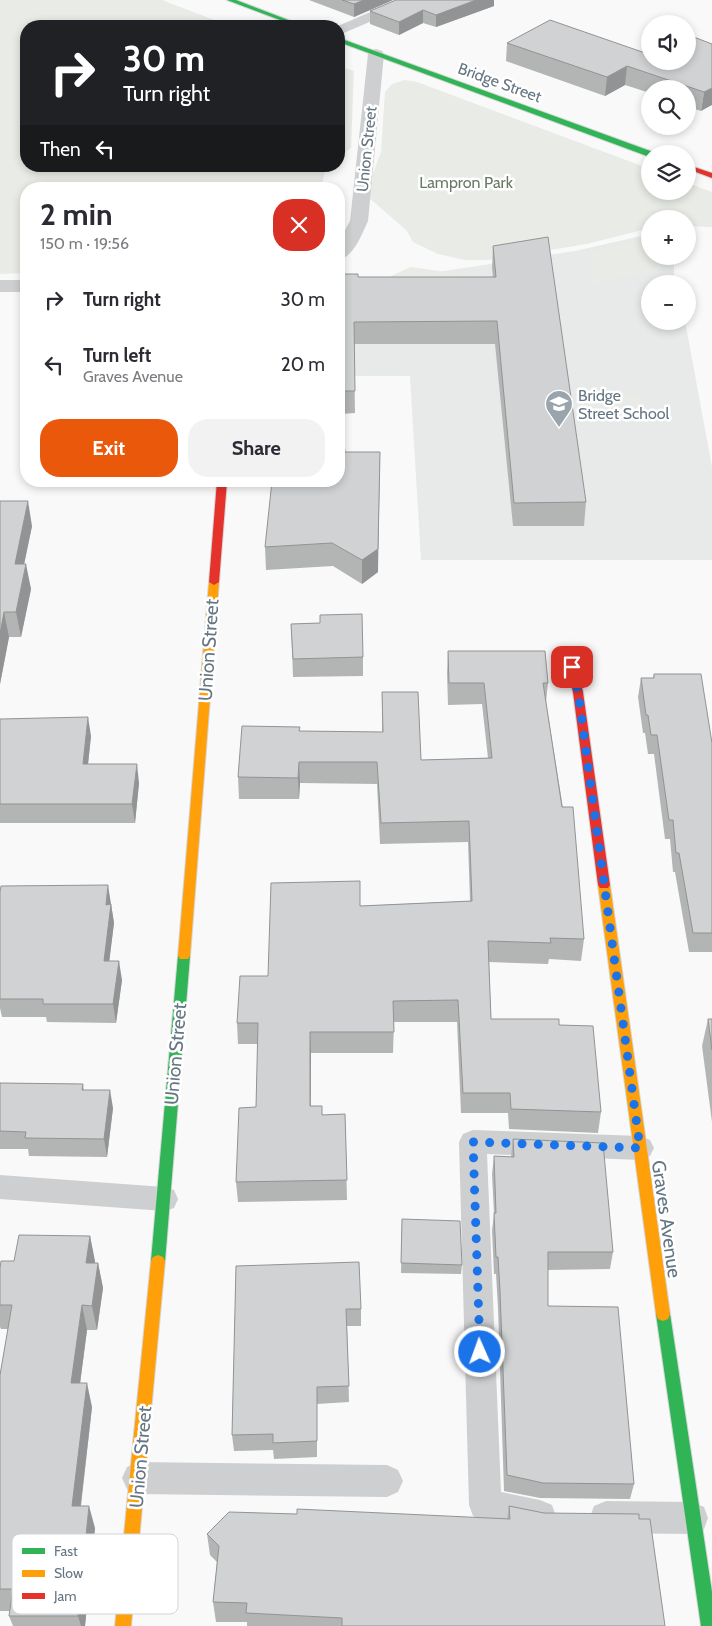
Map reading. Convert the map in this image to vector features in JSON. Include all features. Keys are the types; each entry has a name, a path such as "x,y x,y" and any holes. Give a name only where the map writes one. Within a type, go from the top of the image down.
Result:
{"main road":[{"path":"230,0 285,20"},
{"name":"Bridge Street","path":"345,42 641,151"},
{"path":"696,170 712,176"},
{"name":"Union Street","path":"132,1534 164,1198 222,487"},
{"name":"Graves Avenue","path":"572,667 578,692 640,1148 709,1626"}],"street":[{"name":"Union Street","path":"345,246 359,221 376,54"},
{"path":"0,286 20,286"}],"lane":[{"path":"345,28 409,0"},
{"path":"640,1148 473,1142 485,1505 540,1516 692,1518"},
{"path":"0,1188 164,1198"},
{"path":"138,1478 387,1481"}],"shaded area":[{"name":"Bridge Street School","path":"641,236 641,265 674,265 674,275 641,275 641,330 687,330 712,467 712,560 421,560 410,376 345,376 345,286 575,251"}],"green space":[{"path":"0,0 162,0 214,20 20,20 20,172 325,172 323,182 20,182 20,273 0,274"},
{"path":"345,68 354,71 351,148 345,152"},
{"name":"Lampron Park","path":"405,80 417,82 641,166 641,200 696,200 696,186 712,192 712,227 696,226 696,210 641,210 641,230 587,244 488,260 465,260 438,254 413,242 407,231 367,196 381,152 385,92 392,84"},
{"path":"641,240 641,265 661,265 662,269 593,284 591,251"},
{"path":"410,267 468,275 470,291 367,288"},
{"path":"640,395 646,419 582,420 578,396"}],"building":[{"path":"342,0 364,0 354,4"},
{"path":"396,0 476,0 436,15 423,10 399,22 370,11"},
{"path":"550,20 641,52 641,70 696,70 696,38 712,44 712,88 704,92 696,89 696,80 668,80 627,66 607,77 507,43"},
{"path":"548,237 586,502 514,503 497,321 354,322 355,391 345,391 345,274 358,274 358,277 496,277 493,246"},
{"path":"345,452 380,452 378,549 362,560 332,543 265,547 271,487 345,487"},
{"path":"0,501 28,501 15,564 26,564 16,612 4,612 0,634"},
{"path":"362,614 363,657 293,659 291,624 320,623 320,615"},
{"path":"448,651 545,651 548,683 543,683 562,807 573,807 584,939 550,938 551,943 488,941 491,1019 559,1019 559,1025 593,1026 601,1112 511,1109 510,1093 463,1093 458,1000 393,1001 394,1032 310,1032 310,1106 322,1106 322,1115 345,1114 347,1180 236,1182 239,1108 256,1107 258,1023 237,1023 240,976 268,976 271,883 360,881 360,906 472,901 469,821 381,823 377,762 299,762 298,778 238,777 242,726 300,727 299,731 383,732 382,692 418,692 421,760 492,758 484,683 449,683"},
{"path":"654,674 701,674 712,743 712,933 693,933 679,853 676,853 673,820 669,820 657,735 651,735 648,715 646,715 641,678 654,678"},
{"path":"88,717 83,764 137,764 132,804 0,804 0,719"},
{"path":"108,885 106,905 111,904 104,961 119,961 113,1004 43,1004 43,999 0,999 1,886"},
{"path":"708,1019 712,1019 712,1050"},
{"path":"0,1083 83,1084 82,1090 110,1090 104,1139 25,1138 26,1132 0,1131"},
{"path":"513,1139 603,1143 613,1252 548,1252 548,1306 618,1307 634,1484 543,1483 507,1475 500,1291 494,1213 496,1213 494,1156 514,1157"},
{"path":"402,1219 460,1221 462,1265 401,1263"},
{"path":"19,1235 90,1236 86,1263 98,1263 92,1306 82,1305 71,1383 87,1383 72,1506 89,1506 86,1534 12,1534 12,1589 0,1589 0,1375 12,1305 0,1305 0,1268 1,1261 14,1261"},
{"path":"359,1262 361,1309 346,1309 349,1386 317,1387 317,1441 273,1443 273,1434 232,1435 236,1266"},
{"path":"509,1506 544,1513 639,1514 639,1519 650,1519 665,1626 342,1626 342,1618 246,1613 247,1603 213,1602 219,1546 207,1534 229,1512 297,1514 297,1509 510,1519"},
{"path":"12,1596 12,1614 78,1614 78,1616 9,1616"}],"traffic: fast":[{"path":"230,0 285,20"},
{"path":"345,42 641,151"},
{"path":"158,1261 184,956"},
{"path":"663,1314 709,1626"}],"traffic: slow":[{"path":"184,956 214,582"},
{"path":"604,885 663,1314"},
{"path":"132,1534 158,1261"},
{"path":"123,1626 124,1614"}],"traffic: jam":[{"path":"696,170 712,176"},
{"path":"214,582 222,487"},
{"path":"572,667 578,692 604,885"}],"place":[{"name":"Bridge Street School","path":"559,428"}],"route":[{"path":"480,1352 473,1142 640,1148 578,692 572,667"}]}
